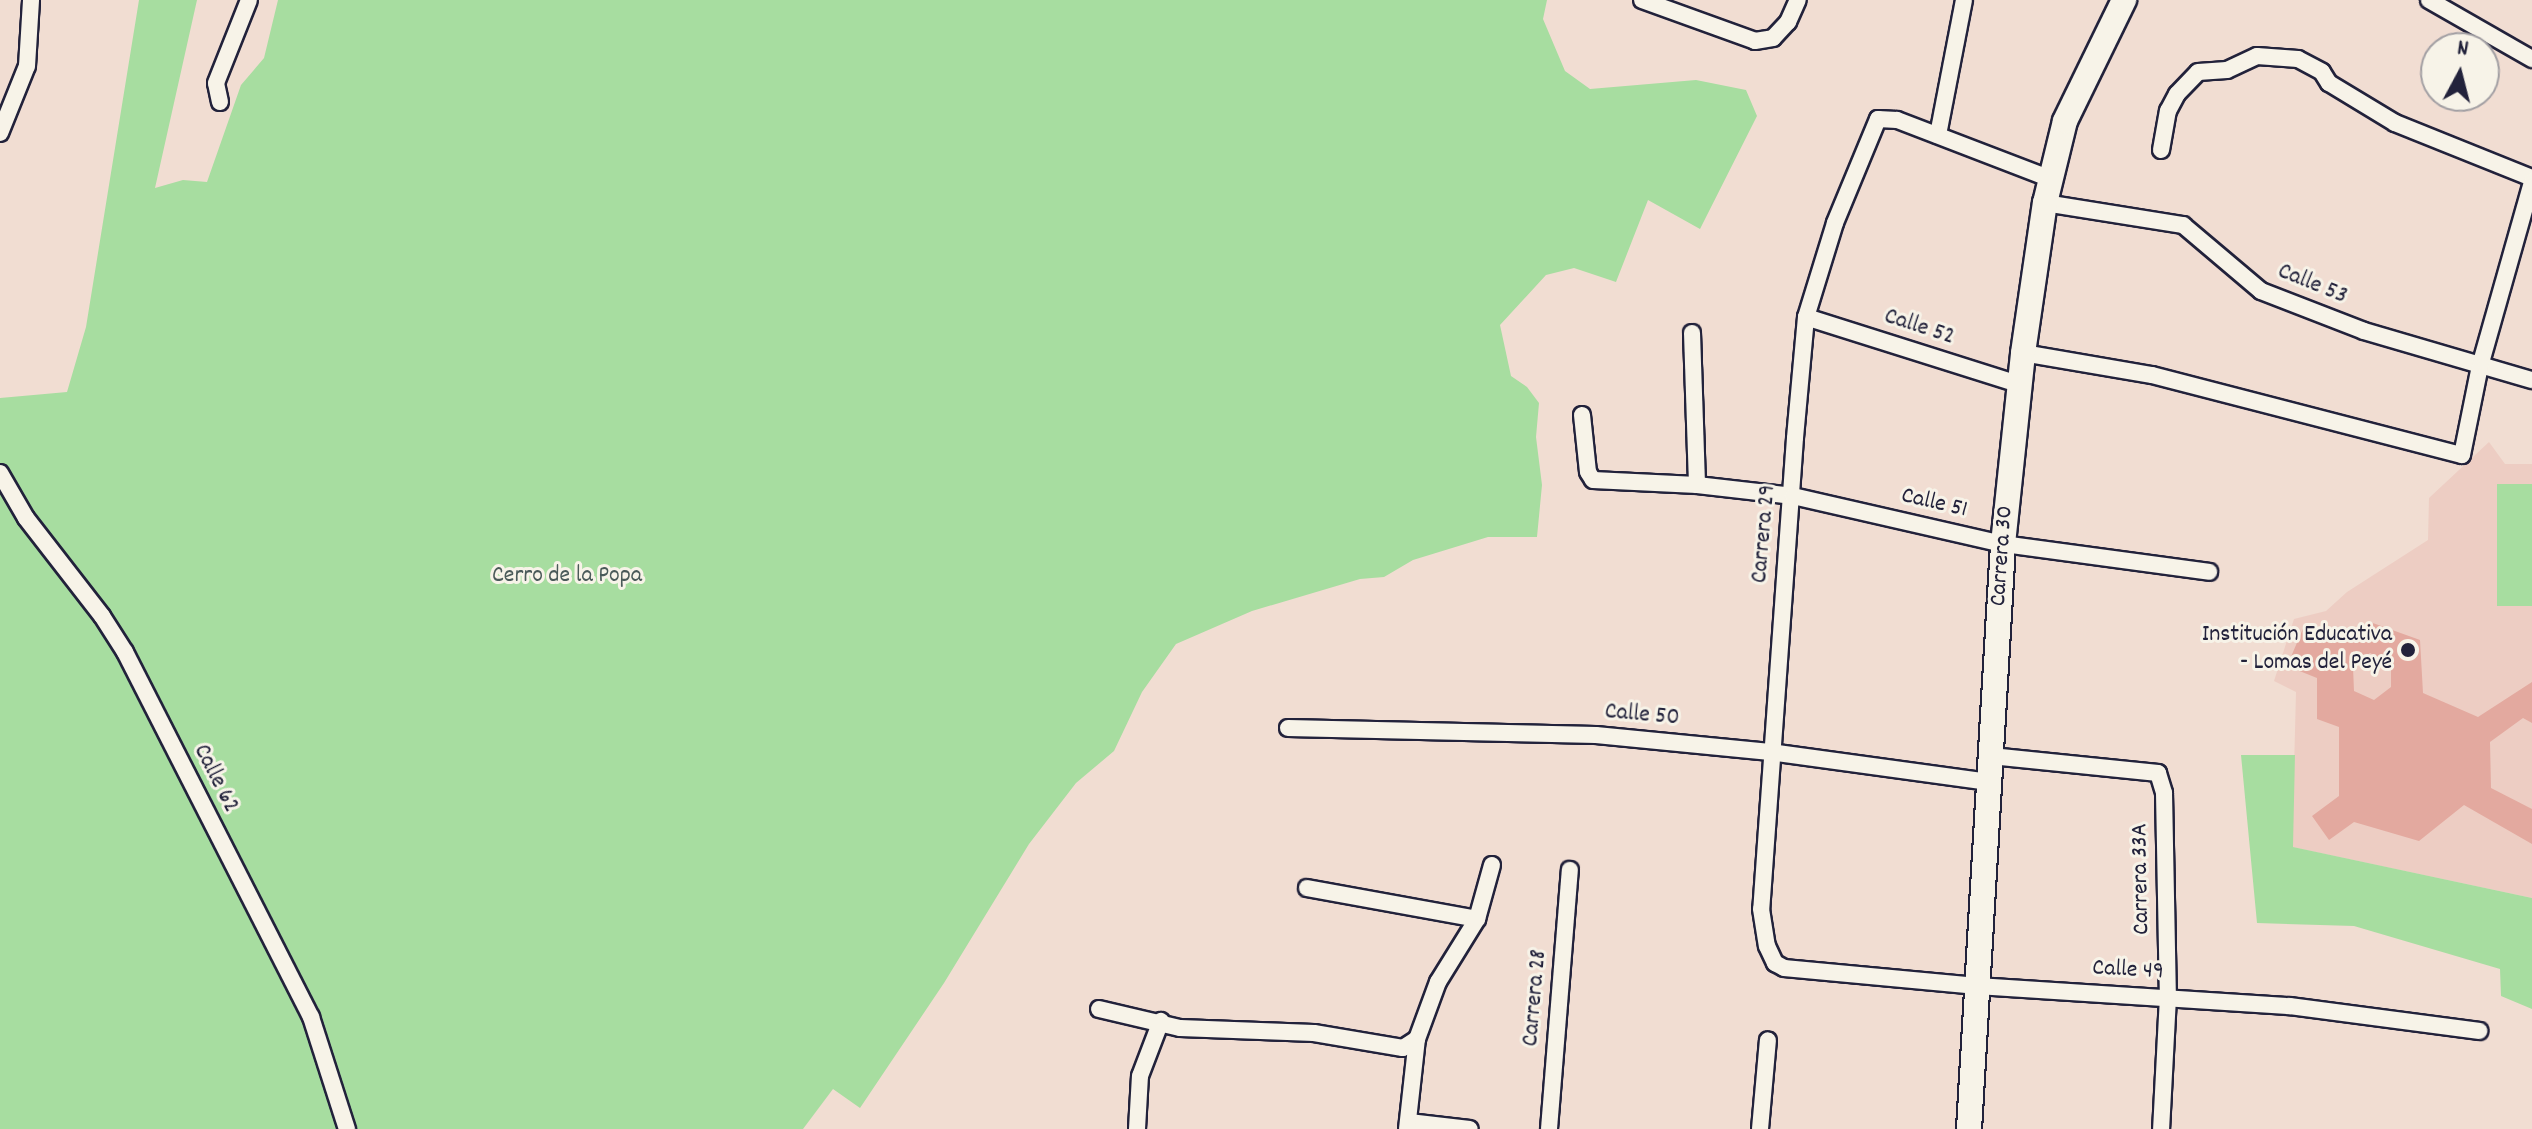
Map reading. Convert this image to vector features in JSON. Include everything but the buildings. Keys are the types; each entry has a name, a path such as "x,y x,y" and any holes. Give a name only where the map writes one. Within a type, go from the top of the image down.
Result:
{"street":[{"path":"0,133 27,66 31,0"},
{"path":"220,102 216,83 249,0"},
{"path":"1642,0 1755,41 1773,38 1788,22 1798,0"},
{"path":"1964,0 1938,135 2051,179"},
{"name":"Carrera 30","path":"1969,1129 2003,544 2018,384 2045,203 2065,121 2124,0"},
{"path":"2429,0 2532,59"},
{"path":"2023,353 2152,375 2452,456 2462,455 2480,366 2532,180 2395,123 2329,83 2322,72 2298,59 2257,56 2227,70 2198,72 2177,94 2168,111 2161,150"},
{"name":"Carrera 29","path":"1775,963 1767,946 1761,909 1770,752 1806,317 1835,223 1878,119 1897,120 1938,135"},
{"name":"Calle 53","path":"2045,203 2183,225 2261,291 2364,331 2532,380"},
{"name":"Calle 52","path":"1806,317 2018,384"},
{"path":"1692,333 1697,485"},
{"name":"Calle 51","path":"1582,415 1588,472 1593,480 1697,485 1793,496 2003,544 2209,572"},
{"name":"Calle 62","path":"0,473 26,518 102,616 125,652 311,1017 347,1129"},
{"name":"Calle 50","path":"1288,728 1596,735 1770,752 1989,782"},
{"name":"Carrera 33A","path":"1991,756 2158,773 2164,793 2168,997 2161,1129"},
{"path":"1470,1129 1408,1125 1417,1039 1438,982 1477,919 1492,865"},
{"name":"Carrera 28","path":"1549,1129 1570,870"},
{"path":"1307,888 1477,919"},
{"name":"Calle 49","path":"1775,963 1784,968 1977,986 2290,1006 2479,1031"},
{"path":"1099,1009 1161,1021 1180,1028 1314,1033 1403,1048 1417,1039"},
{"path":"1137,1129 1140,1076 1161,1021"},
{"path":"1760,1129 1768,1040"}],"shaded area":[{"name":"Institución Educativa - Lomas del Peyé","path":"2489,442 2505,464 2532,464 2532,898 2292,847 2296,692 2274,681 2294,619 2326,611 2347,592 2428,540 2429,498"}],"green space":[{"name":"Cerro de la Popa","path":"139,0 197,0 155,188 183,180 207,182 241,85 264,58 278,0 1547,0 1543,19 1565,71 1590,89 1696,80 1746,90 1757,116 1700,229 1648,200 1616,282 1574,268 1546,275 1500,325 1511,376 1527,387 1539,403 1536,437 1542,485 1537,537 1488,537 1413,560 1384,577 1360,579 1252,611 1176,644 1142,692 1114,751 1076,783 1029,844 944,983 860,1108 833,1089 803,1129 0,1129 0,398 67,392 86,327"},
{"path":"2497,484 2532,484 2532,606 2497,606"},
{"path":"2241,755 2295,755 2293,847 2532,898 2532,1009 2501,996 2500,969 2354,926 2257,923"}],"place":[{"name":"Institución Educativa - Lomas del Peyé","path":"2408,650"}]}
